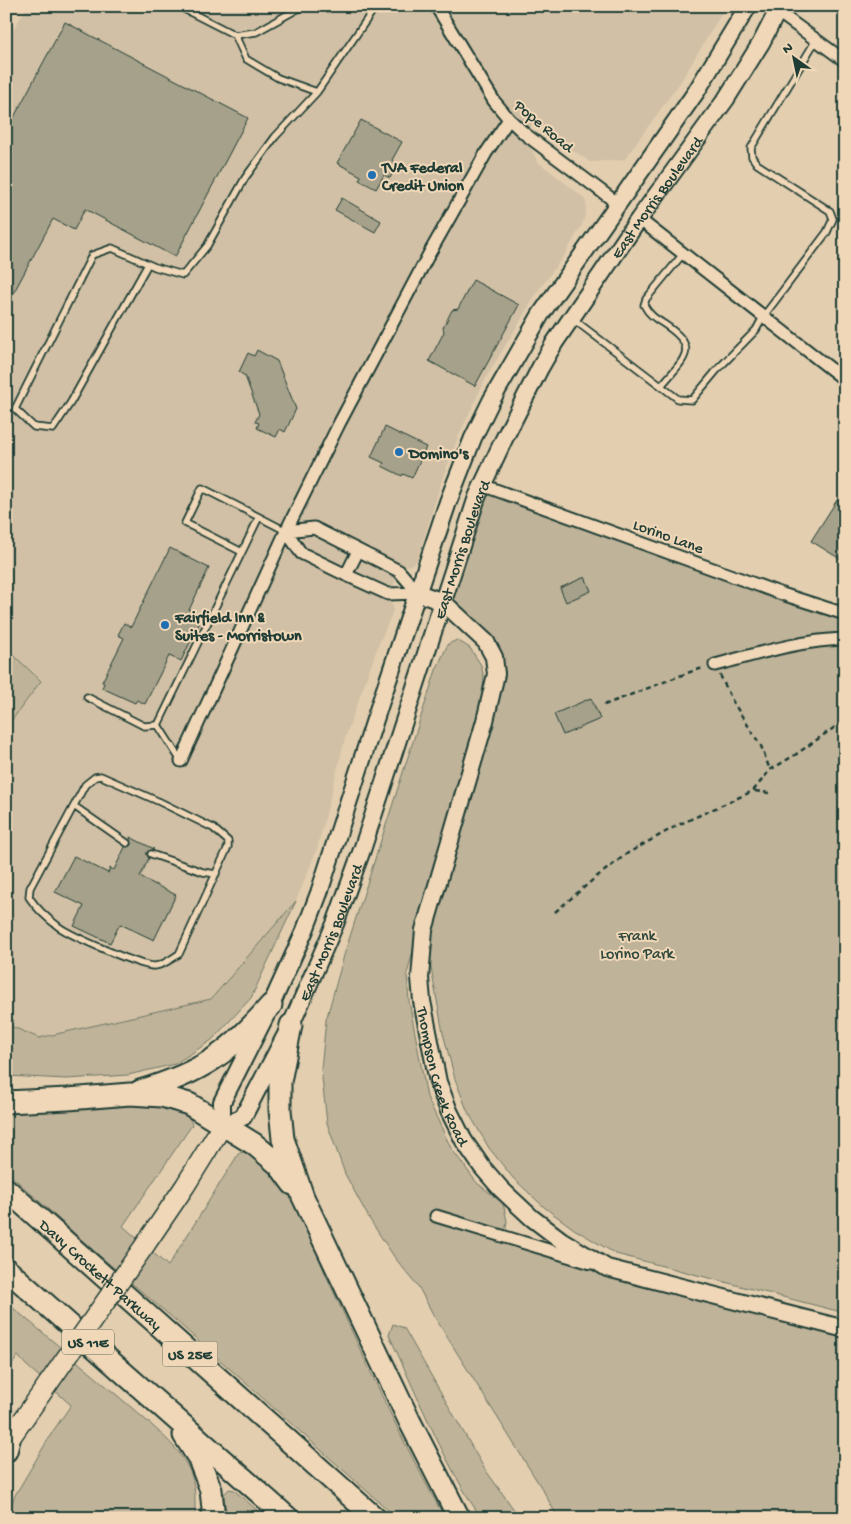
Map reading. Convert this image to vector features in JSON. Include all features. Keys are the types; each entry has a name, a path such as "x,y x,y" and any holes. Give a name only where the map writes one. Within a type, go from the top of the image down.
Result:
{"highway":[{"path":"130,1094 171,1081 196,1070 216,1058 247,1033 271,1005"},
{"path":"291,1025 280,1082 283,1139 303,1197 410,1422 459,1518"},
{"path":"6,1102 68,1100 130,1094 162,1096 190,1104 222,1126 254,1144 279,1165 303,1197"},
{"name":"Davy Crockett Parkway","path":"6,1189 375,1518"},
{"name":"US 11E","path":"6,1269 171,1414"},
{"path":"171,1414 198,1457 212,1490 214,1518"},
{"path":"171,1414 288,1518"}],"main road":[{"name":"East Morris Boulevard","path":"748,6 696,92 541,314 491,401 473,438 454,486 319,893 301,939 271,1005 222,1102 222,1126 243,1116 291,1025 335,924 471,514 482,485 536,374 571,318 726,99 761,43 775,8"},
{"path":"617,203 639,220"},
{"path":"418,593 443,602"},
{"name":"Thompson Creek Road","path":"443,602 486,642 494,657 496,674 485,721 424,930 420,978 422,1001 438,1082 448,1111 464,1141 482,1167 501,1189 532,1218 553,1235 607,1268 845,1329"},
{"name":"US 11E","path":"7,1445 185,1186 222,1126"}],"street":[{"name":"Pope Road","path":"436,6 494,100 509,119 525,134 617,203"},
{"path":"775,8 845,61"},
{"path":"181,761 286,531 429,254 486,153 509,119"},
{"path":"639,220 845,380"},
{"name":"Lorino Lane","path":"482,485 782,594 845,614"},
{"path":"286,531 314,528 358,552 399,570 418,593"},
{"path":"286,531 301,553 346,575 388,594 418,593"},
{"path":"346,575 358,552"},
{"path":"715,666 828,639 845,639"},
{"path":"436,1216 607,1268"}],"lane":[{"path":"178,6 235,35 256,32 303,6"},
{"path":"148,264 71,402 53,429 34,427 15,409 92,255 112,248 148,264 183,276 207,246 250,171 275,137 317,92 376,6"},
{"path":"235,35 246,59 278,78 317,92"},
{"path":"571,318 678,399 692,400 756,330 763,317 826,232 833,219 830,211 757,164 752,157 751,148 816,40"},
{"path":"661,386 687,352 686,344 682,337 648,312 644,305 646,299 683,254"},
{"path":"242,552 185,523 202,488 286,531"},
{"path":"158,725 259,517"},
{"path":"87,697 144,726 158,725"},
{"path":"158,725 181,761"},
{"path":"101,776 214,828 228,841 228,847 216,874 179,954 166,963 154,966 112,953 60,928 37,908 29,897 30,888 85,785 95,777 101,776"},
{"path":"74,806 127,843"},
{"path":"151,854 203,872 216,874"}],"path":[{"path":"604,705 690,672 715,666 733,702 761,746 770,770"},
{"path":"555,912 615,862 643,843 753,791 770,770 788,760 845,720"},
{"path":"753,791 769,793"}],"shaded area":[{"path":"28,6 726,6 681,81 624,160 590,162 535,121 525,134 537,161 583,197 586,202 586,211 582,225 565,254 538,291 486,378 459,435 442,480 417,560 407,566 401,565 388,602 393,606 393,611 378,646 346,735 317,849 296,901 211,999 38,1038 6,1024 6,728 41,681 6,648 6,41"}],"green space":[{"name":"Frank Lorino Park","path":"482,485 845,614 845,1313 616,1254 574,1229 544,1207 513,1178 489,1148 467,1110 455,1079 443,1033 424,930 494,657 443,602"},
{"path":"457,640 470,648 481,665 484,678 481,703 455,790 407,974 409,1001 427,1097 451,1148 477,1183 503,1203 507,1221 504,1241 845,1326 845,1518 558,1518 544,1492 434,1316 418,1286 395,1258 370,1220 345,1174 327,1123 321,1069 326,1020 345,952 436,670 448,644"},
{"path":"6,648 41,681 6,728"},
{"path":"296,901 251,998 212,1040 175,1064 128,1075 67,1079 6,1076 6,1024 39,1038 211,999"},
{"path":"168,1104 189,1115 192,1125 123,1226 168,1266 239,1153 244,1152 269,1170 281,1183 296,1207 385,1403 445,1518 397,1518 6,1171 6,1110"},
{"path":"6,1302 132,1408 178,1451 189,1469 193,1481 195,1518 8,1518 14,1497 53,1431 71,1405 18,1356 6,1374"},
{"path":"393,1324 404,1328 484,1468 520,1518 481,1518 443,1451 389,1335"},
{"path":"229,1489 234,1490 266,1518 228,1518 224,1494"}],"building":[{"path":"65,22 248,118 175,257 85,209 74,230 53,219 6,307 6,132"},
{"name":"TVA Federal Credit Union","path":"361,120 402,142 392,160 398,164 390,178 384,175 376,189 359,180 361,176 337,163"},
{"path":"342,198 381,221 375,232 335,210"},
{"path":"473,280 519,305 475,386 429,361 444,332 443,328 452,310 458,309"},
{"path":"257,350 277,361 296,409 285,432 280,429 276,437 257,428 259,423 255,422 259,414 245,376 239,372 248,353 254,356"},
{"name":"Domino's","path":"385,427 426,447 412,478 403,474 402,476 382,466 384,463 371,457"},
{"path":"837,500 845,506 845,562 811,541"},
{"name":"Fairfield Inn & Suites - Morristown","path":"170,548 209,568 189,610 203,616 181,661 169,656 145,704 137,700 135,703 102,688 104,683 102,682 124,638 118,635 124,623 131,627"},
{"path":"585,577 591,591 566,602 560,588"},
{"path":"591,698 600,719 563,735 554,714"},
{"path":"130,837 154,849 147,852 149,858 140,877 176,895 154,940 120,924 110,943 74,926 84,906 55,892 74,856 108,873 110,868 114,870 125,847 131,845"}],"place":[{"name":"TVA Federal Credit Union","path":"372,175"},
{"name":"Domino's","path":"399,452"},
{"name":"Fairfield Inn & Suites - Morristown","path":"165,625"}]}
